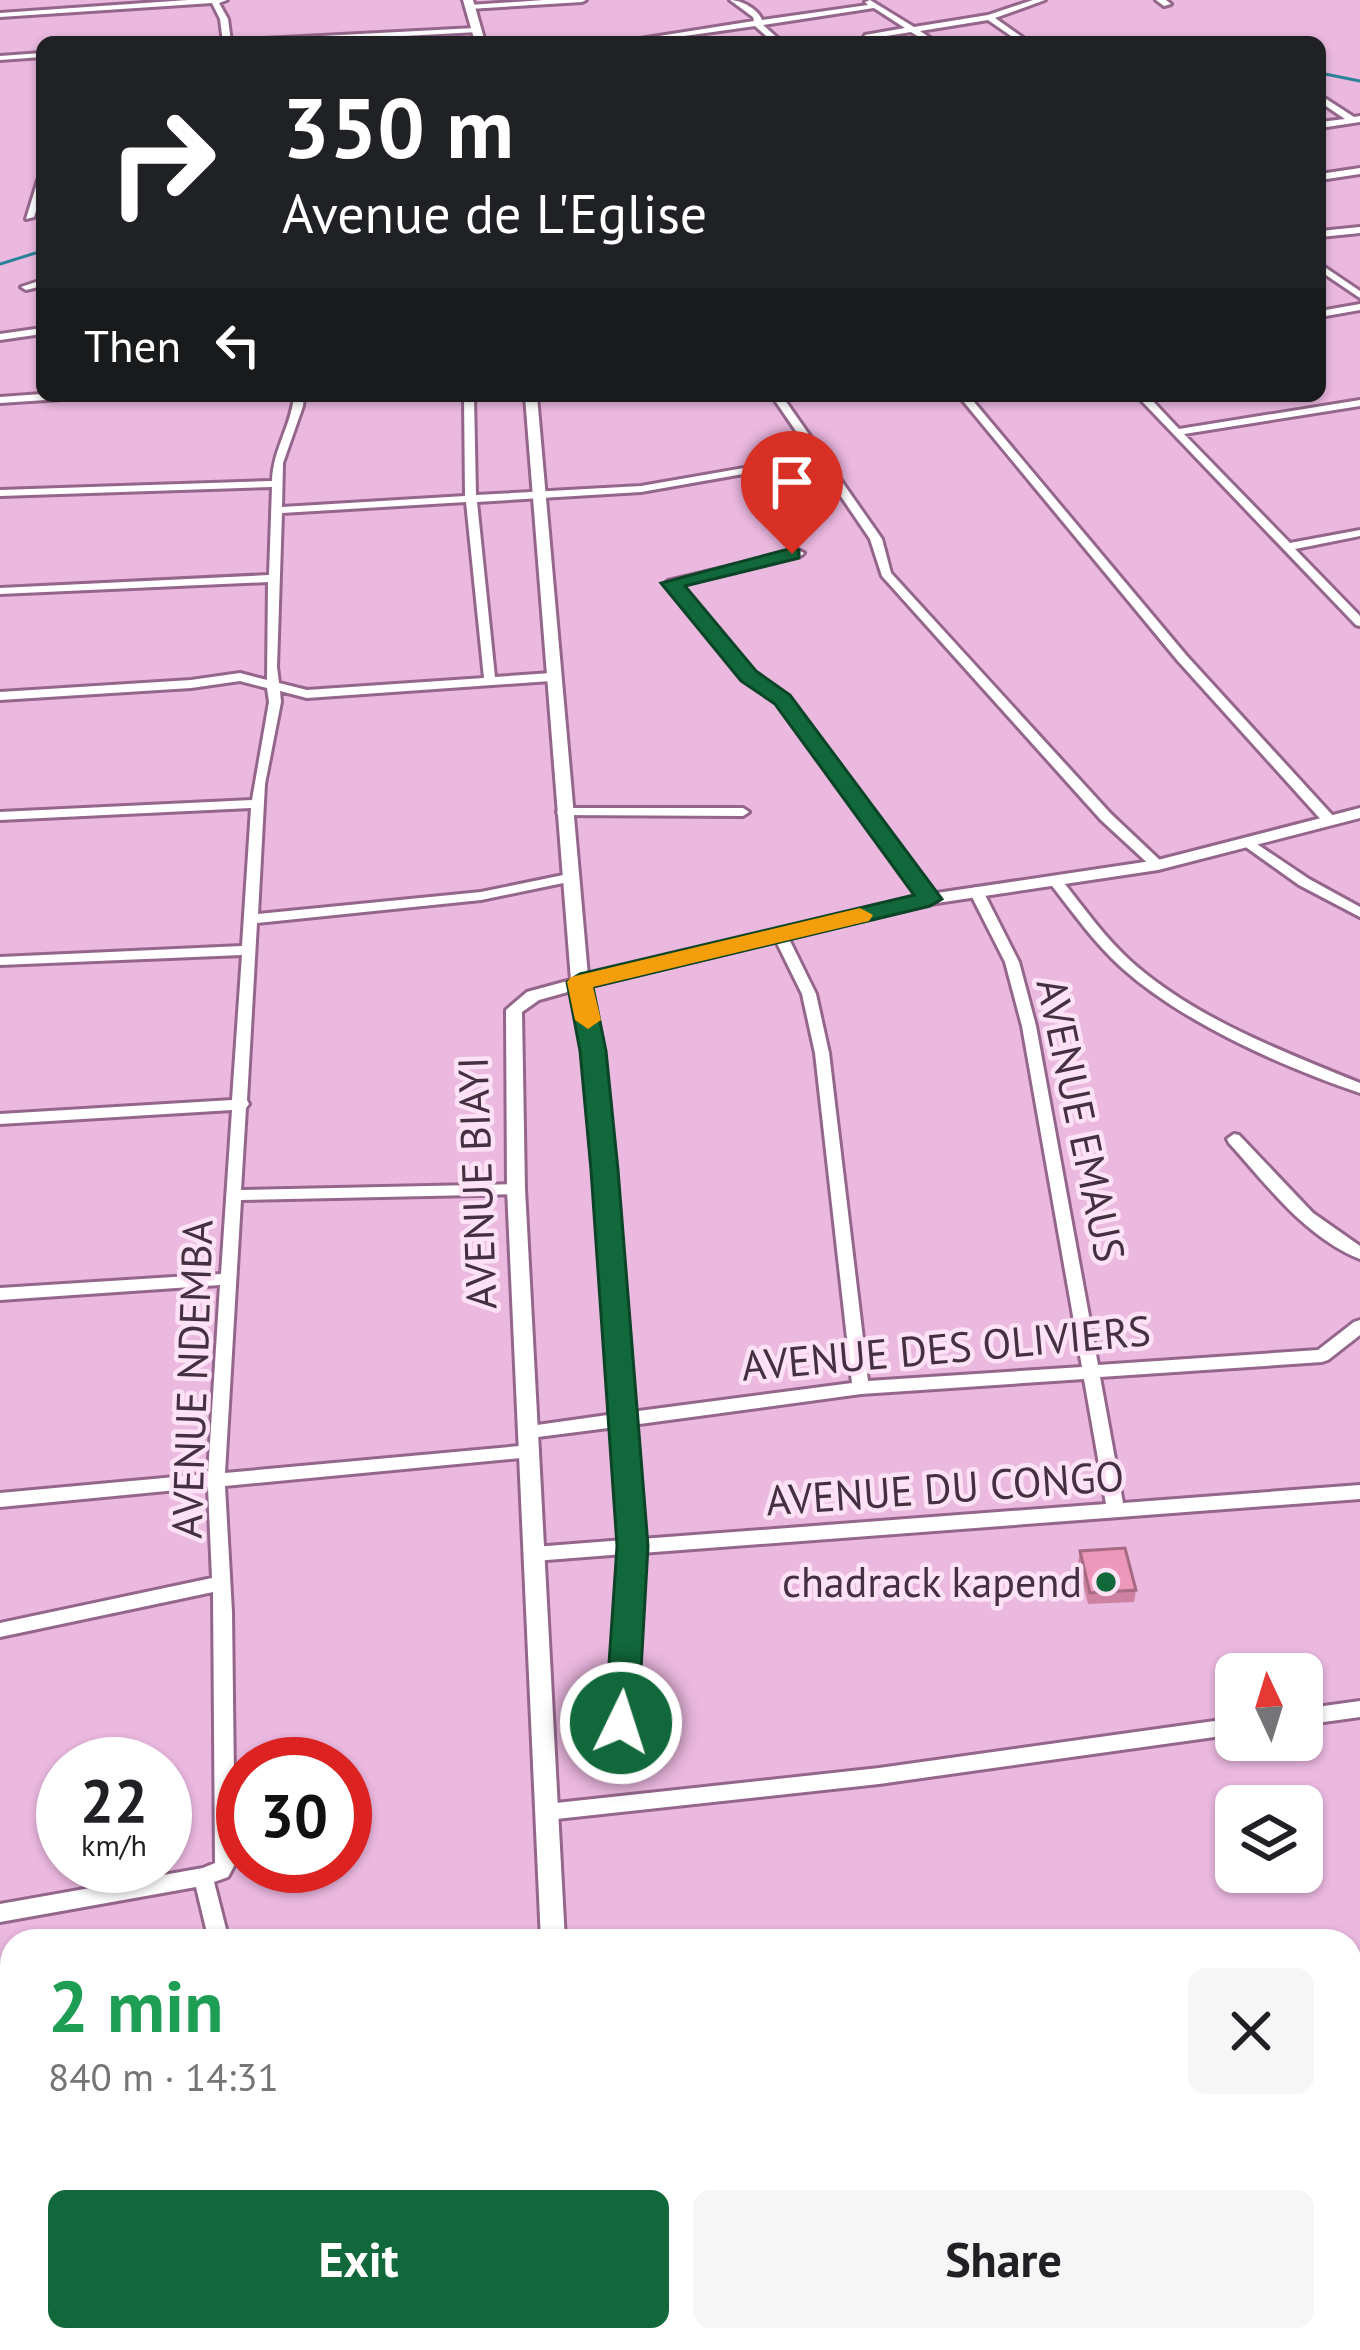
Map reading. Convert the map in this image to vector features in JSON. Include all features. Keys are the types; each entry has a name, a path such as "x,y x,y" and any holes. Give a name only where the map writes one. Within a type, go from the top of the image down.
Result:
{"street":[{"path":"0,15 217,0 226,36"},
{"path":"478,36 468,3 583,0"},
{"path":"734,0 757,16 759,26 771,36"},
{"path":"875,36 989,17 1013,3 1041,0"},
{"path":"675,36 759,26 871,3 924,36"},
{"path":"989,17 1016,36"},
{"path":"0,58 36,55"},
{"path":"1326,102 1356,120"},
{"path":"1326,124 1356,120"},
{"path":"1326,176 1360,171"},
{"path":"29,217 36,197"},
{"path":"1326,233 1360,230"},
{"path":"1326,271 1360,295"},
{"path":"26,286 36,284"},
{"path":"1326,313 1360,307"},
{"path":"0,337 36,333"},
{"path":"0,400 36,398"},
{"name":"AVENUE NDEMBA","path":"203,1876 221,1870 226,1857 216,1479 258,804 274,723 273,578 279,455 285,436 297,423 299,402"},
{"path":"469,402 471,501 490,683"},
{"path":"531,402 568,878 603,1146 632,1546 620,1757"},
{"path":"781,402 877,539 886,574 925,622 1106,817 1158,865"},
{"path":"969,402 1182,658 1329,820"},
{"path":"1148,402 1360,623"},
{"path":"1177,432 1360,403"},
{"path":"279,510 537,498 674,485 818,458"},
{"path":"0,493 279,484"},
{"path":"1288,547 1360,533"},
{"path":"798,553 672,583 748,676 782,700 930,899"},
{"path":"0,591 273,578"},
{"path":"0,696 240,677 307,694 334,694 551,677"},
{"path":"0,816 258,804"},
{"path":"563,812 743,812"},
{"path":"580,982 930,899 1158,865 1360,813"},
{"path":"1248,842 1304,882 1360,913"},
{"path":"253,919 481,896 568,878"},
{"path":"1056,882 1127,966 1157,987 1302,1065 1360,1088"},
{"name":"AVENUE EMAUS","path":"976,891 1012,962 1029,1026 1116,1512"},
{"path":"780,935 808,994 822,1053 861,1388"},
{"path":"0,961 250,950"},
{"name":"AVENUE BIAYI","path":"552,1929 516,1189 514,1010 533,996 580,982"},
{"path":"0,1119 242,1104"},
{"path":"1234,1139 1305,1217 1329,1238 1360,1253"},
{"path":"236,1195 516,1189"},
{"path":"0,1294 227,1279"},
{"name":"AVENUE DES OLIVIERS","path":"0,1500 530,1442 620,1420 861,1388 1322,1356 1360,1326"},
{"name":"AVENUE DU CONGO","path":"534,1554 1360,1492"},
{"path":"0,1630 221,1583"},
{"path":"1323,1714 1360,1709"},
{"path":"547,1812 879,1776 1215,1729"},
{"path":"0,1913 203,1876 216,1929"}],"building":[{"name":"chadrack kapend","path":"1125,1548 1136,1590 1090,1593 1080,1551"}],"waterway":[{"path":"1326,74 1360,81"},
{"path":"0,264 36,253"}],"slow traffic":[{"path":"588,1020 580,982 860,915"}],"place":[{"name":"chadrack kapend","path":"1106,1582"}],"route":[{"path":"621,1723 632,1546 605,1170 593,1051 580,982 930,899 782,700 748,676 672,583 792,554"}]}
